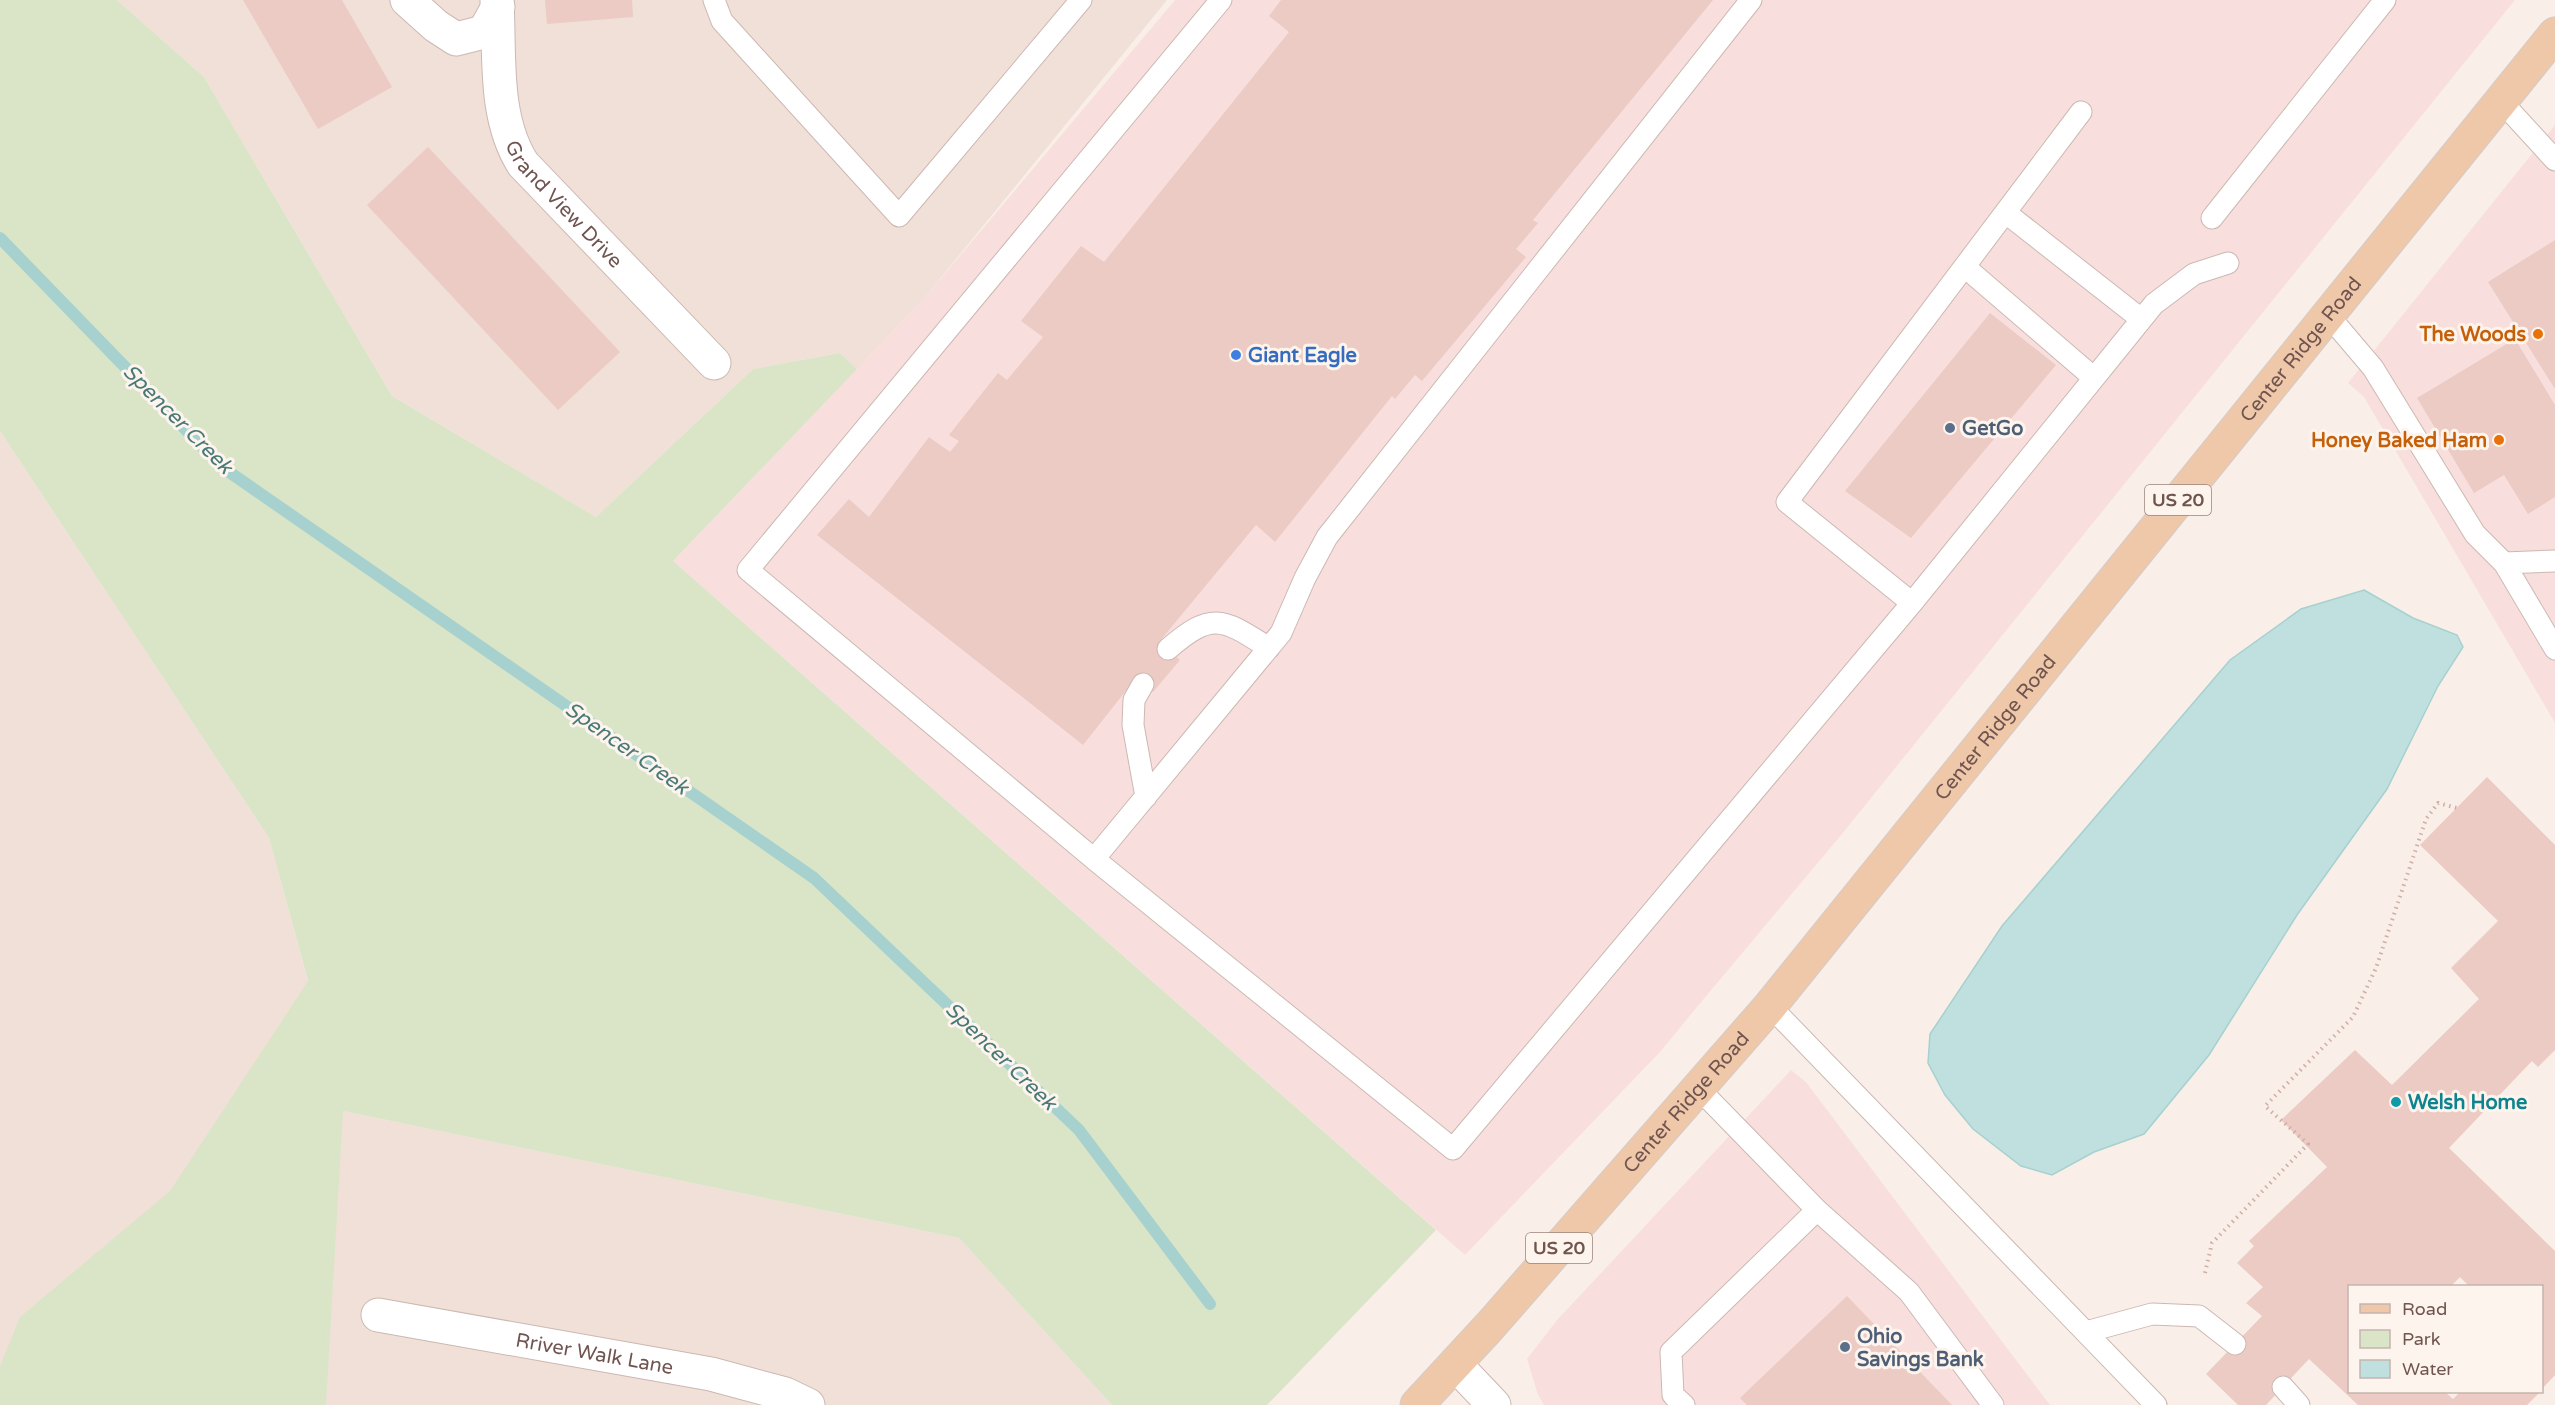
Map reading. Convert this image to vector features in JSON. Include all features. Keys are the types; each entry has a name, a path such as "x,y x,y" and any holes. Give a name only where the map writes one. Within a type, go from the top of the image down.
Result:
{"main road":[{"name":"Center Ridge Road","path":"1417,1405 1455,1365 1770,1006 2555,34"}],"street":[{"name":"Grand View Drive","path":"407,0 436,26 456,39 484,32 498,3"},
{"name":"Grand View Drive","path":"498,3 502,111 518,156 523,164 714,363"},
{"name":"Rriver Walk Lane","path":"378,1316 711,1374 785,1394 808,1405"},
{"path":"1455,1365 1494,1405"},
{"path":"711,1374 727,1405"}],"lane":[{"path":"714,0 722,21 899,216 1081,0"},
{"path":"1221,0 748,570 1094,860 1452,1149 1912,603 2154,304 2194,274 2228,263"},
{"path":"1094,860 1281,633 1305,578 1327,537 1751,0"},
{"path":"2212,218 2385,0"},
{"path":"2501,101 2555,160"},
{"path":"1912,603 1787,502 2081,112"},
{"path":"2006,213 2141,320"},
{"path":"1965,267 2094,378"},
{"path":"2328,315 2373,368 2475,534 2504,563 2555,649"},
{"path":"2504,563 2555,561"},
{"path":"1168,650 1195,628 1217,622 1229,624 1269,648"},
{"path":"1143,684 1134,700 1133,725 1146,797"},
{"path":"1770,1006 2156,1405"},
{"path":"1699,1089 1817,1209 1909,1292 1993,1405"},
{"path":"1684,1405 1673,1395 1671,1352 1817,1209"},
{"path":"2086,1332 2152,1314 2199,1316 2235,1344"},
{"path":"2283,1388 2299,1405"}],"path":[{"path":"2205,1273 2212,1243 2308,1144 2265,1106 2353,1017 2376,968 2426,819 2438,803 2457,808"}],"shaded area":[{"path":"117,0 1167,0 926,296 857,369 840,353 753,369 596,517 392,396 204,77"},
{"path":"1175,0 2515,0 1842,834 1660,1052 1465,1255 673,561 926,296"},
{"path":"2555,125 2555,723 2364,397 2348,383"},
{"path":"0,431 269,838 343,1111 959,1238 1112,1405 0,1405"},
{"path":"1791,1070 1806,1082 2050,1405 1544,1405 1538,1395 1527,1359 1557,1320"}],"green space":[{"path":"0,0 117,0 204,77 392,396 596,517 753,369 840,353 857,369 673,561 1436,1230 1267,1405 1112,1405 959,1238 343,1111 326,1405 0,1405 0,1366 20,1317 170,1191 308,981 269,838 0,431"}],"water":[{"path":"2364,590 2413,618 2457,635 2463,647 2438,686 2387,789 2297,915 2209,1055 2144,1134 2094,1152 2052,1175 2021,1166 1973,1129 1945,1095 1928,1063 1930,1034 2002,926 2230,660 2301,609"}],"building":[{"path":"243,0 342,0 392,87 318,129"},
{"path":"545,0 632,0 633,17 547,24"},
{"name":"Giant Eagle","path":"1281,0 1713,0 1533,220 1538,223 1516,249 1526,257 1422,381 1415,375 1395,399 1392,396 1275,542 1256,525 1159,642 1180,660 1153,692 1136,678 1083,745 817,535 849,499 869,517 929,437 950,452 959,441 949,435 998,373 1007,380 1043,337 1021,321 1081,246 1104,262 1289,32 1269,16"},
{"path":"428,147 620,352 558,410 367,205"},
{"name":"The Woods","path":"2555,240 2555,389 2488,282"},
{"name":"GetGo","path":"1990,313 2056,365 1911,538 1845,491"},
{"name":"Honey Baked Ham","path":"2515,339 2555,405 2555,497 2528,514 2504,475 2474,493 2417,398"},
{"name":"Welsh Home","path":"2487,777 2555,845 2555,1050 2538,1067 2532,1061 2449,1148 2555,1251 2555,1375 2543,1388 2543,1285 2468,1285 2460,1277 2452,1285 2348,1285 2348,1393 2446,1393 2453,1399 2459,1393 2539,1393 2527,1405 2358,1405 2309,1359 2266,1405 2238,1405 2206,1374 2262,1316 2246,1303 2263,1287 2237,1263 2254,1246 2249,1241 2327,1167 2281,1120 2355,1050 2392,1085 2479,999 2451,968 2498,921 2420,845"},
{"name":"Ohio Savings Bank","path":"1847,1296 1952,1405 1747,1405 1740,1398"}],"waterway":[{"name":"Spencer Creek","path":"0,238 222,467 814,878 1079,1130 1210,1304"}],"place":[{"name":"The Woods","path":"2538,334"},
{"name":"Giant Eagle","path":"1236,355"},
{"name":"GetGo","path":"1950,428"},
{"name":"Honey Baked Ham","path":"2499,440"},
{"name":"Welsh Home","path":"2396,1102"},
{"name":"Ohio Savings Bank","path":"1845,1347"}]}
